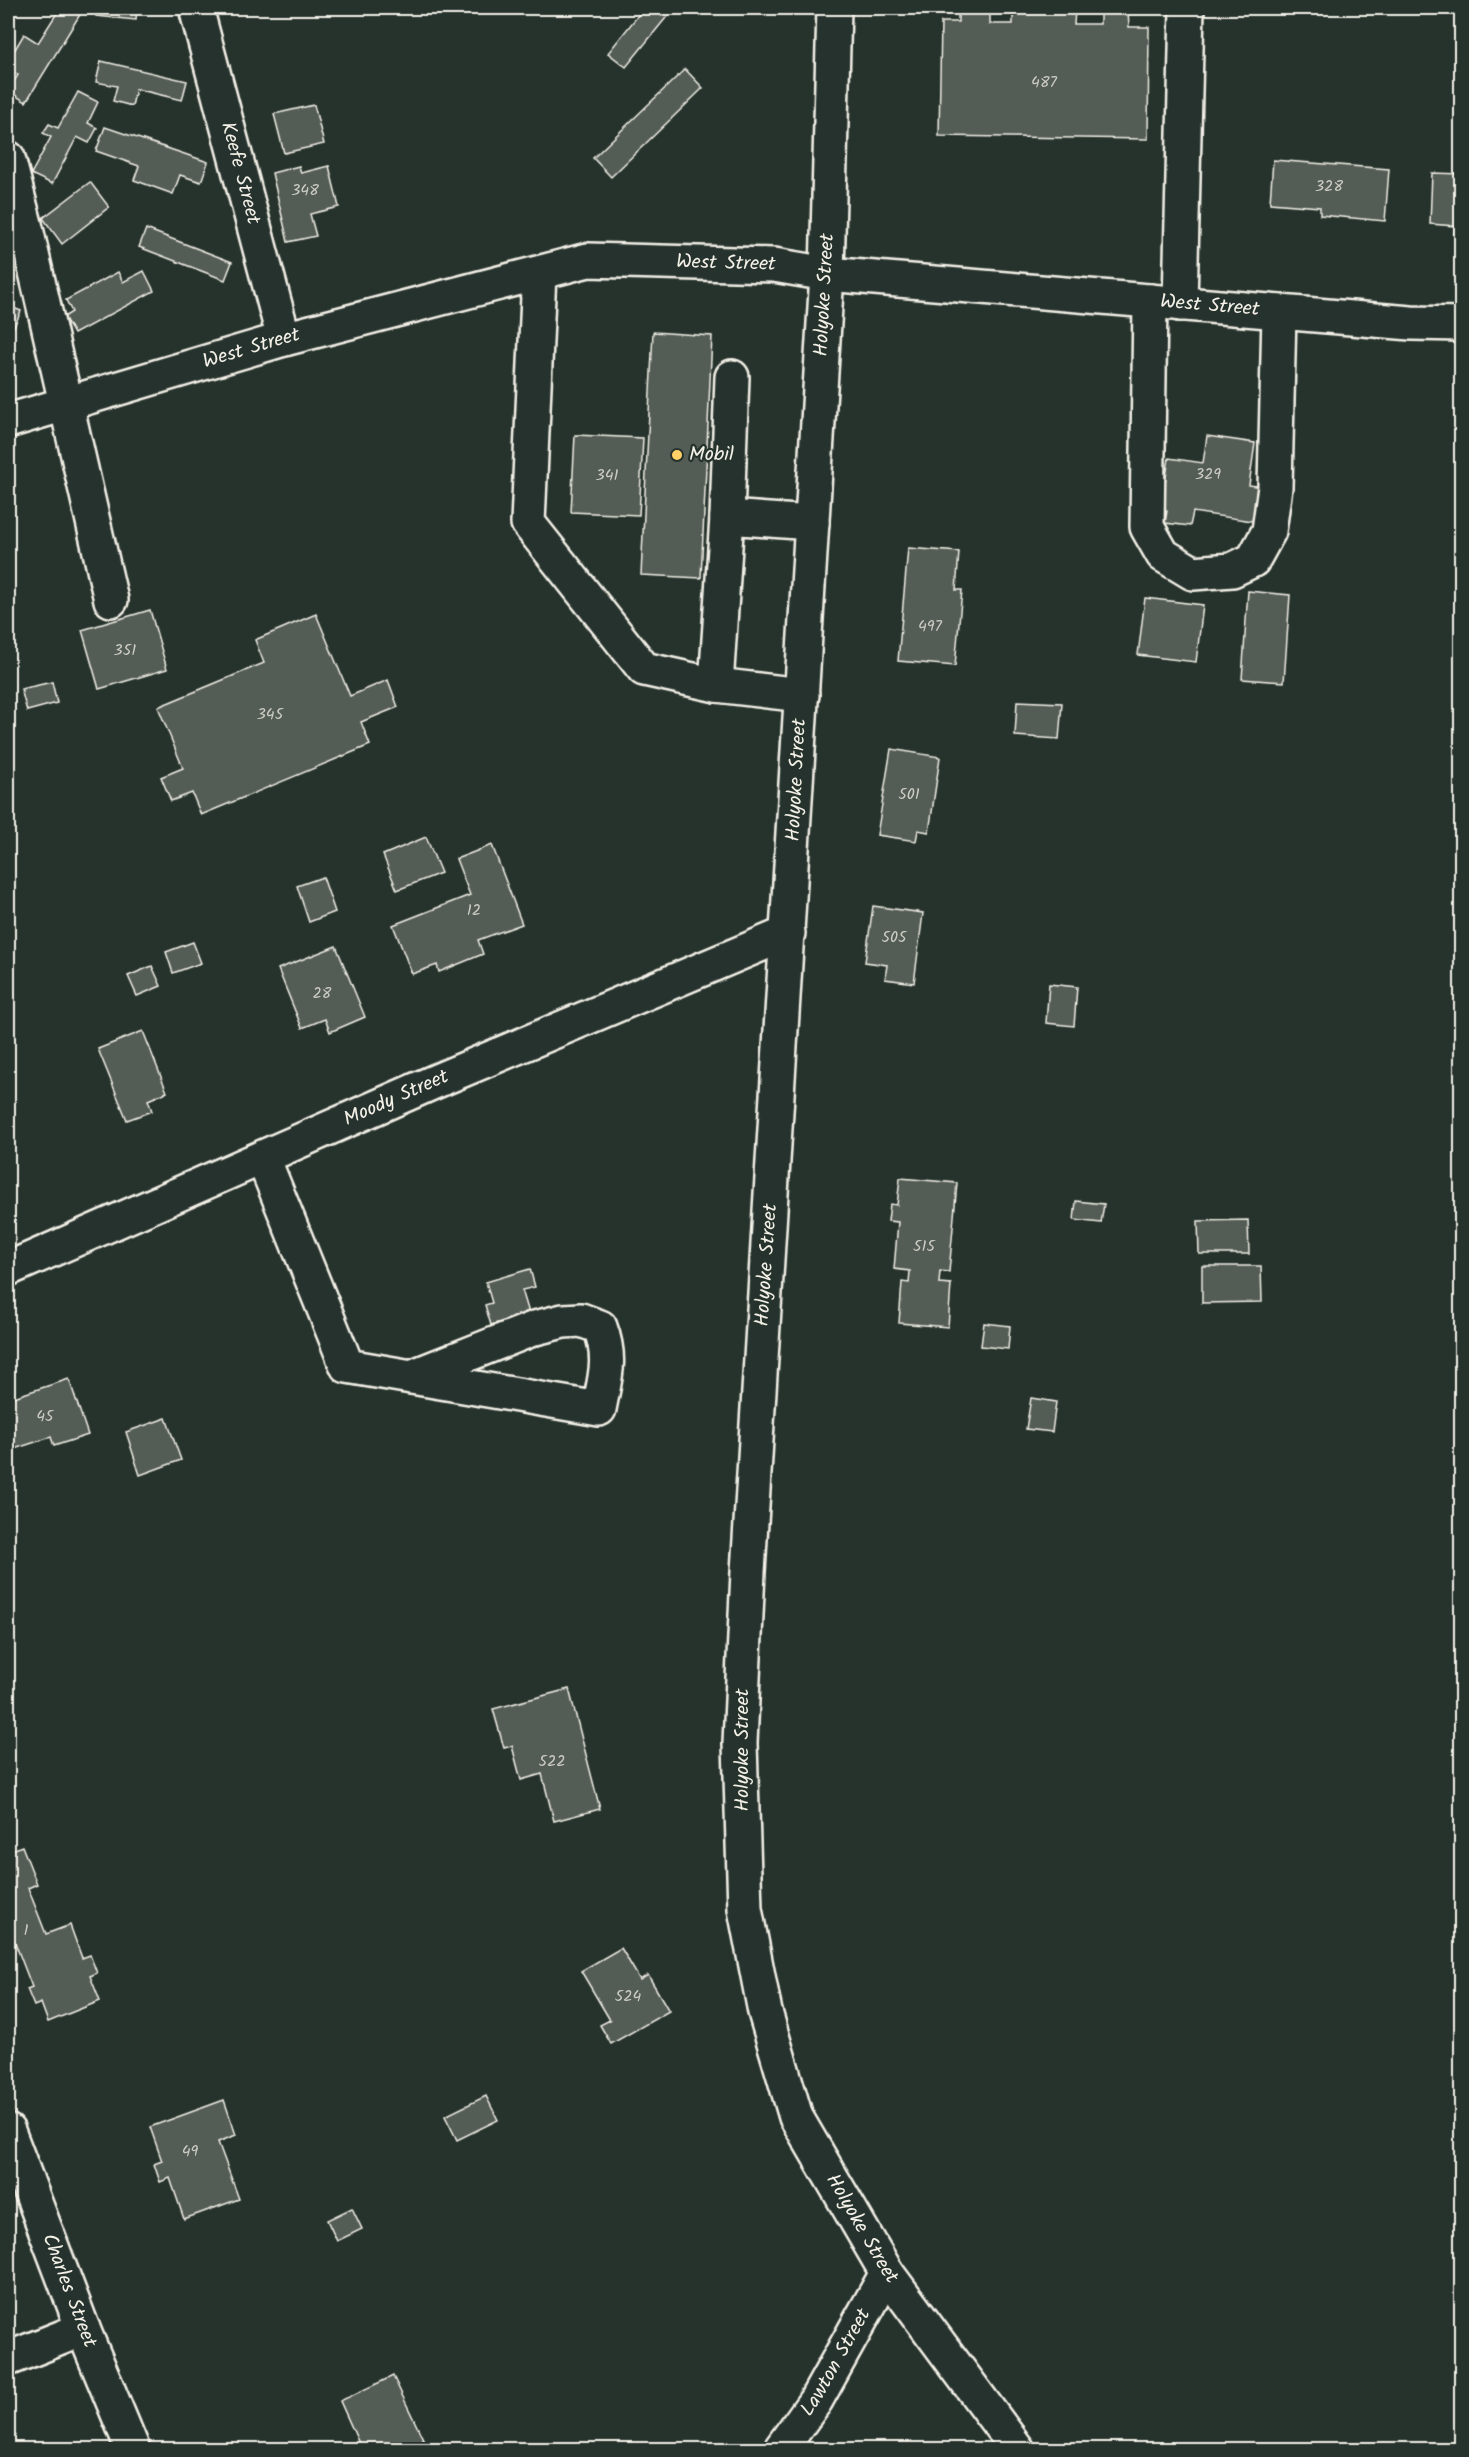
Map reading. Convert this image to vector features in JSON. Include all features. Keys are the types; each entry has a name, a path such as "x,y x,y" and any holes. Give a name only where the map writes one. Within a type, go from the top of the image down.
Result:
{"main road":[{"name":"Keefe Street","path":"196,8 284,339"},
{"name":"Holyoke Street","path":"834,8 827,274 740,1743 745,1909 765,2012 796,2117 886,2273 1018,2450"},
{"path":"1187,8 1147,528 1162,555 1193,573 1232,570 1253,560 1269,531 1275,488 1279,312"},
{"path":"8,158 111,600"},
{"name":"West Street","path":"8,420 284,339 588,260 774,265 827,274 1411,323 1461,324"},
{"path":"539,273 528,523 644,669 716,686 802,695"},
{"path":"716,686 727,517 732,377"},
{"path":"727,517 812,523"},
{"name":"Moody Street","path":"8,1269 434,1082 788,933"},
{"path":"263,1158 347,1366 411,1377 598,1409 607,1366 607,1346 600,1327 581,1320 563,1321 535,1328 411,1377"},
{"name":"Charles Street","path":"8,2131 83,2329 132,2450"},
{"name":"Lawton Street","path":"780,2450 816,2400 886,2273"},
{"path":"8,2360 83,2329"}],"building":[{"path":"60,8 84,8 26,102 8,91 18,75 8,68 8,61 24,34 38,43"},
{"path":"97,8 137,8 136,20 96,16"},
{"path":"644,8 674,8 626,67 608,53"},
{"path":"958,8 990,8 990,24 1013,24 1013,9 1075,10 1074,24 1100,24 1100,10 1128,11 1129,27 1149,27 1148,139 939,136 941,22 958,22"},
{"path":"101,61 187,81 182,100 136,89 132,106 113,101 117,86 96,82"},
{"path":"685,69 703,88 611,177 593,158"},
{"path":"78,92 98,102 88,123 97,128 89,143 77,137 52,184 31,174 51,137 43,133 49,124 58,128"},
{"path":"314,105 324,144 284,153 274,114"},
{"path":"105,127 208,162 201,182 180,175 173,194 134,180 139,166 96,151"},
{"path":"1273,160 1389,169 1385,221 1320,215 1320,207 1270,203"},
{"path":"299,166 301,173 329,166 339,207 310,214 316,236 288,242 272,173"},
{"path":"1432,173 1462,174 1462,234 1454,234 1455,226 1430,224"},
{"path":"90,182 109,207 62,244 43,218"},
{"path":"146,229 232,262 225,280 139,247"},
{"path":"144,271 154,291 74,334 64,317 72,312 66,300 118,272 123,282"},
{"path":"8,306 21,311 13,329 8,327"},
{"path":"653,332 712,336 701,578 641,575"},
{"path":"575,435 643,438 639,515 571,512"},
{"path":"1207,436 1255,443 1249,485 1263,487 1258,522 1193,512 1190,526 1165,523 1167,511 1161,510 1169,458 1203,463"},
{"path":"908,548 959,552 956,590 962,590 955,666 898,661"},
{"path":"1248,591 1290,595 1284,682 1242,679"},
{"path":"1145,598 1203,605 1196,662 1138,655"},
{"path":"150,610 167,669 99,689 82,630"},
{"path":"316,614 350,696 388,680 398,707 361,722 370,745 201,815 192,793 171,801 161,777 183,768 158,707 264,663 255,640"},
{"path":"52,682 57,703 27,711 21,689"},
{"path":"1017,701 1062,703 1059,739 1015,736"},
{"path":"891,749 940,757 929,832 918,830 916,841 877,835"},
{"path":"426,837 441,873 397,890 383,855"},
{"path":"492,845 522,924 478,940 483,954 439,972 437,965 412,974 393,925 470,895 456,859"},
{"path":"323,877 335,912 309,922 297,886"},
{"path":"873,906 923,913 914,983 885,979 887,965 865,962"},
{"path":"193,942 201,963 173,973 166,952"},
{"path":"336,946 365,1017 330,1032 325,1019 302,1028 278,969"},
{"path":"152,966 161,986 137,996 128,976"},
{"path":"1049,984 1077,987 1074,1026 1046,1023"},
{"path":"143,1031 167,1092 148,1100 152,1111 127,1120 98,1049"},
{"path":"900,1178 957,1183 949,1272 940,1271 939,1283 951,1284 948,1327 899,1323 902,1282 909,1283 910,1271 894,1269 898,1222 888,1221 890,1204 897,1205"},
{"path":"1076,1201 1104,1204 1101,1223 1074,1220"},
{"path":"1248,1220 1249,1254 1199,1254 1198,1221"},
{"path":"1202,1266 1261,1266 1262,1302 1202,1303"},
{"path":"530,1269 535,1287 522,1290 529,1313 491,1325 485,1305 492,1303 486,1282"},
{"path":"984,1323 1010,1326 1008,1349 981,1346"},
{"path":"69,1379 88,1435 54,1446 51,1437 8,1451 8,1387 11,1386 14,1397"},
{"path":"1031,1398 1056,1402 1052,1432 1026,1429"},
{"path":"166,1418 181,1460 140,1475 126,1432"},
{"path":"569,1689 600,1809 554,1821 542,1774 521,1780 512,1746 504,1748 493,1709"},
{"path":"22,1846 37,1884 28,1888 46,1934 70,1925 82,1958 90,1955 97,1973 90,1976 100,2001 48,2022 41,2003 34,2006 27,1989 32,1987 12,1935 8,1936 8,1852"},
{"path":"621,1948 640,1980 648,1975 669,2011 611,2044 600,2025 610,2020 581,1971"},
{"path":"486,2096 498,2120 457,2140 445,2116"},
{"path":"224,2100 236,2135 218,2142 239,2199 184,2219 170,2178 160,2182 154,2164 162,2161 150,2127"},
{"path":"352,2208 362,2229 337,2241 327,2220"},
{"path":"393,2376 424,2441 407,2450 362,2450 340,2401"}],"place":[{"name":"Mobil","path":"677,455"}]}
